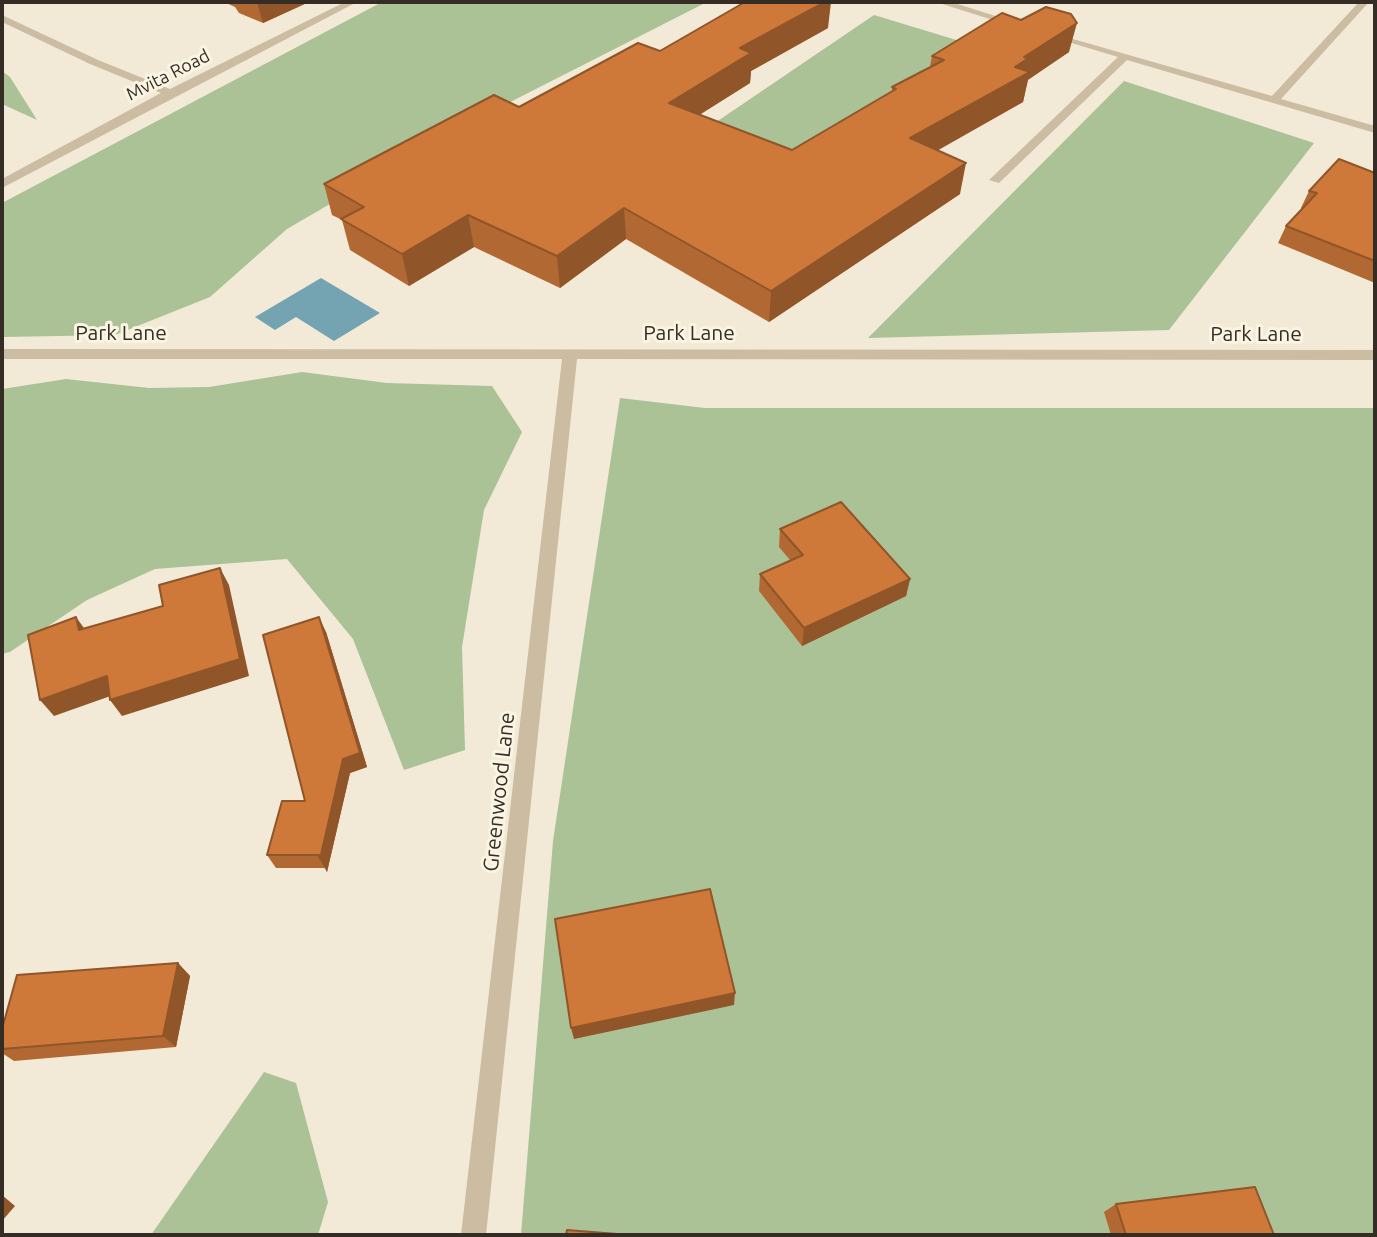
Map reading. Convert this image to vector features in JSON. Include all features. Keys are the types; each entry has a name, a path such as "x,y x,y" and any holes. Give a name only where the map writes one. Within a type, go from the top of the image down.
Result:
{"street":[{"name":"Mvita Road","path":"2,184 170,93 352,2"},
{"path":"942,2 1375,130"},
{"path":"1273,100 1364,2"},
{"path":"2,18 94,62 170,93"},
{"path":"995,180 1125,56"},
{"name":"Greenwood Lane","path":"472,1235 570,354"},
{"name":"Park Lane","path":"2,355 1375,355"}],"green space":[{"path":"382,2 707,2 469,123 287,229 210,297 115,335 2,337 2,203"},
{"path":"874,15 963,42 786,170 700,133"},
{"path":"2,71 10,77 37,120 2,104"},
{"path":"1124,81 1314,143 1169,330 868,338"},
{"path":"302,372 387,383 492,386 522,432 484,510 462,647 465,750 404,770 353,639 287,559 155,569 87,600 10,652 2,654 2,389 66,379 149,388 209,387"},
{"path":"620,398 705,408 1375,408 1375,1235 521,1235 553,841"},
{"path":"264,1072 296,1083 328,1202 318,1235 151,1235"}],"water":[{"path":"321,278 380,313 334,341 296,317 275,330 255,317"}],"building":[{"path":"745,2 825,2 740,48 751,53 669,103 792,150 896,89 892,87 944,60 932,56 1002,13 1021,20 1046,7 1071,14 1077,23 1024,57 1027,59 1015,67 1030,72 910,138 966,163 771,291 624,208 557,256 468,215 402,254 341,219 364,207 324,184 494,95 519,107 638,43 660,51"},
{"path":"1339,159 1375,173 1375,261 1286,226 1317,193 1309,191"},
{"path":"841,502 910,579 804,628 760,574 803,555 780,529"},
{"path":"220,568 240,659 110,700 107,676 40,700 28,635 76,617 79,630 163,606 159,585"},
{"path":"319,617 360,753 343,759 320,859 319,855 267,855 282,801 305,801 263,635"},
{"path":"710,889 735,993 571,1028 555,919"},
{"path":"178,963 163,1036 2,1049 2,1029 17,975"},
{"path":"1255,1187 1274,1235 1126,1235 1116,1204"},
{"path":"567,1230 630,1235 566,1235"}]}
